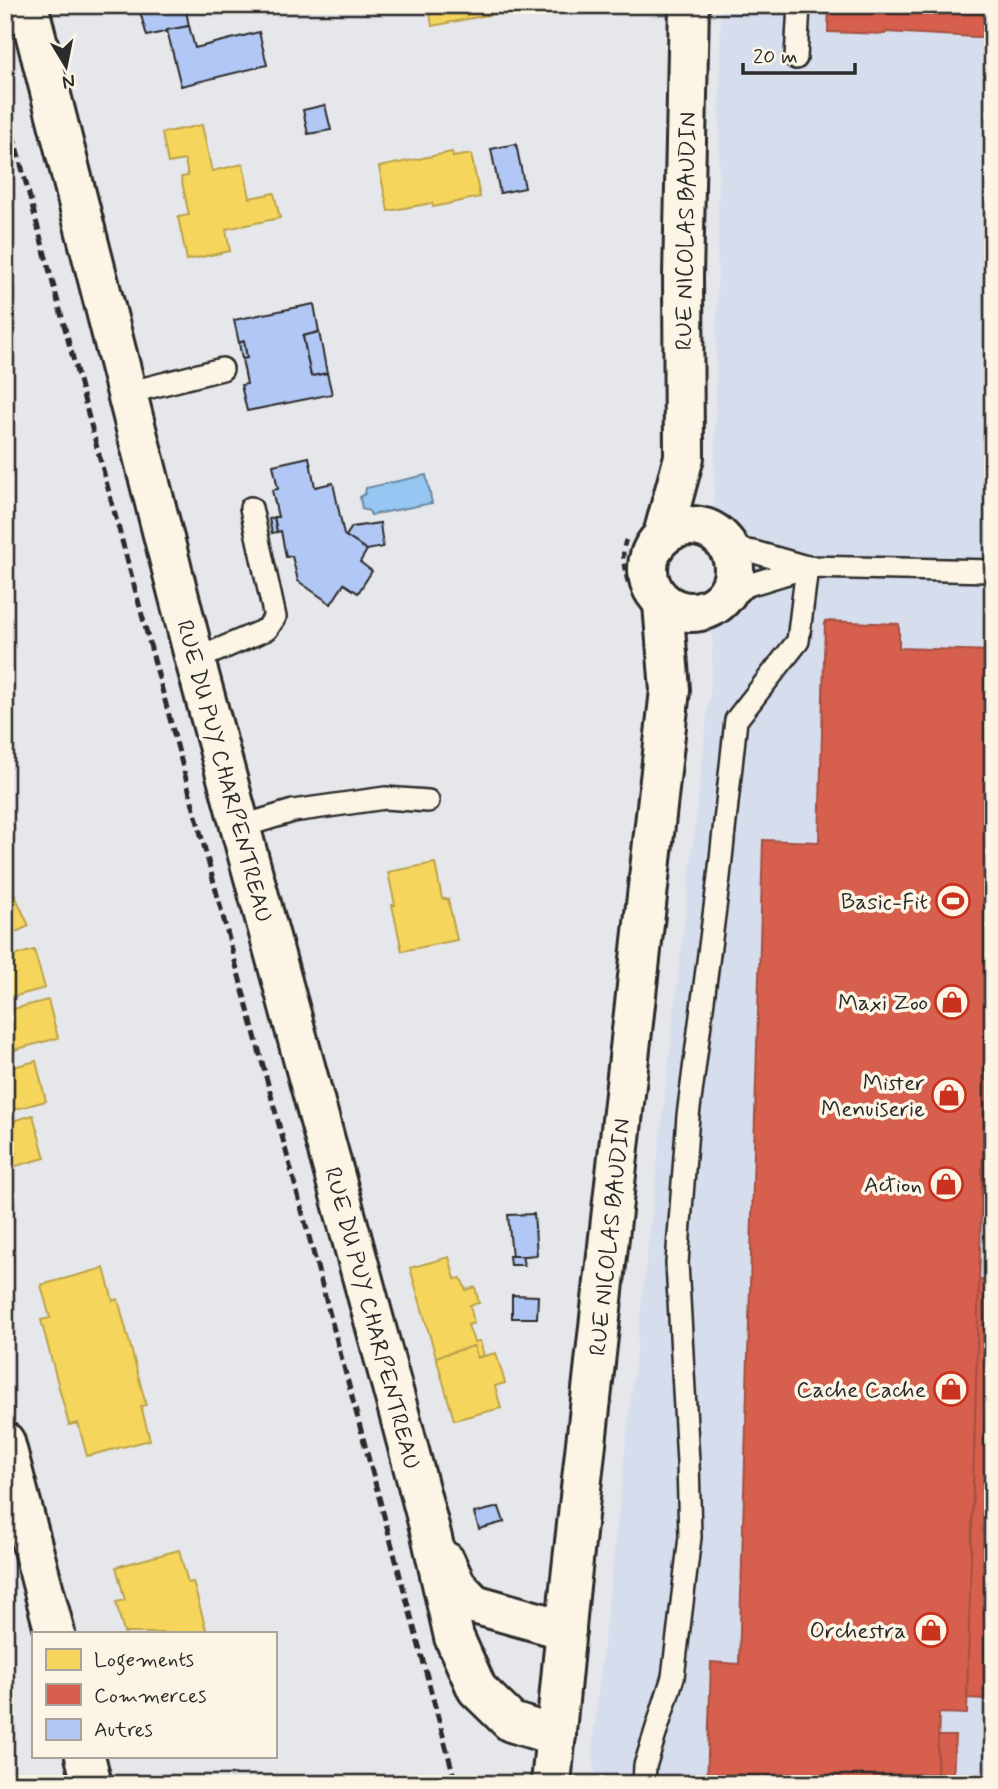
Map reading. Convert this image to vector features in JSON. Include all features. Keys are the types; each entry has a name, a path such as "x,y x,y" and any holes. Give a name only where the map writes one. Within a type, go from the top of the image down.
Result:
{"street":[{"name":"RUE DU PUY CHARPENTREAU","path":"28,5 195,660 431,1534 454,1637 477,1689 511,1722 556,1736"},
{"name":"RUE NICOLAS BAUDIN","path":"689,5 683,277 684,457 722,540"},
{"name":"RUE NICOLAS BAUDIN","path":"645,535 684,457"},
{"path":"688,525 722,540 735,571 714,606 681,612 648,601 649,555 645,535 688,525"},
{"name":"RUE NICOLAS BAUDIN","path":"551,1784 670,690 648,601"},
{"name":"RUE NICOLAS BAUDIN","path":"670,690 714,606"},
{"path":"5,1441 55,1632"},
{"name":"RUE DU PUY CHARPENTREAU","path":"431,1534 456,1585 474,1604 566,1630"},
{"path":"86,1758 92,1784"}],"lane":[{"path":"796,58 799,5"},
{"path":"127,393 222,369"},
{"path":"195,660 267,629 275,617 251,508"},
{"path":"722,540 807,567 993,571"},
{"path":"714,606 748,585 807,567"},
{"path":"644,1784 645,1766 673,1677 690,1537 677,1263 688,1116 736,720 799,641 807,567"},
{"path":"240,827 293,811 384,798 428,801"}],"path":[{"path":"645,535 623,546 625,572 648,601"}],"shaded area":[{"path":"721,5 993,5 993,1784 597,1784 592,1748 712,673"}],"water":[{"path":"426,475 432,503 371,515 369,511 362,509 360,497 365,494 366,488"}],"building: Logements":[{"path":"507,5 508,11 432,26 429,6"},
{"path":"202,125 212,171 243,164 250,198 274,193 280,218 226,229 230,251 187,260 178,217 189,215 181,177 188,176 185,160 168,163 162,133"},
{"path":"452,152 453,157 471,154 480,197 433,207 432,203 388,211 379,167"},
{"path":"435,863 442,899 448,899 457,940 402,951 388,872"},
{"path":"12,889 29,926 5,937 5,892"},
{"path":"34,950 45,988 5,999 5,958"},
{"path":"48,1000 58,1038 10,1051 5,1034 5,1011"},
{"path":"36,1061 46,1101 5,1112 5,1069"},
{"path":"33,1115 45,1158 5,1169 5,1123"},
{"path":"449,1257 455,1279 461,1278 466,1290 475,1287 479,1303 470,1305 474,1323 468,1325 474,1342 480,1341 484,1356 477,1357 474,1346 436,1357 410,1268"},
{"path":"104,1268 113,1301 118,1299 146,1405 141,1406 150,1440 87,1456 78,1423 69,1425 41,1320 50,1318 41,1285"},
{"path":"474,1346 477,1358 496,1353 505,1383 495,1386 501,1408 454,1420 436,1357"},
{"path":"179,1550 188,1583 193,1582 207,1632 124,1632 116,1602 125,1600 116,1567"}],"building: Commerces":[{"path":"829,5 993,5 993,38 886,32 828,32"},
{"path":"825,621 899,624 899,648 993,651 993,791 967,1714 939,1713 937,1784 707,1784 711,1662 739,1664 763,840 819,842"},
{"path":"993,791 993,1216 981,1216"},
{"path":"979,1280 993,1281 984,1699 967,1698"},
{"path":"938,1736 955,1736 953,1784 937,1784"}],"building: Autres":[{"path":"138,5 185,5 189,26 147,36"},
{"path":"189,26 195,48 259,32 267,65 181,86 167,30"},
{"path":"325,105 331,130 308,134 303,110"},
{"path":"516,144 525,188 500,193 491,149"},
{"path":"314,304 319,332 303,336 311,376 327,373 332,394 247,411 241,385 247,384 242,359 247,358 244,341 239,343 234,320"},
{"path":"319,332 327,373 311,376 303,336"},
{"path":"244,341 247,358 242,359 239,343"},
{"path":"309,457 315,487 333,483 344,535 367,550 360,562 372,571 358,593 344,584 331,604 298,581 292,556 286,557 281,531 277,532 274,517 278,517 272,490 278,489 273,465"},
{"path":"274,517 277,532 272,533 269,519"},
{"path":"380,523 383,547 367,550 346,536 352,527"},
{"path":"534,1214 537,1255 512,1257 508,1215"},
{"path":"509,1256 522,1256 524,1265 510,1265"},
{"path":"512,1295 538,1296 537,1318 512,1318"},
{"path":"499,1507 504,1522 479,1529 474,1513"}],"railway":[{"path":"5,105 456,1784"}],"place":[{"name":"Basic-Fit","path":"953,901"},
{"name":"Maxi Zoo","path":"952,1002"},
{"name":"Mister Menuiserie","path":"949,1095"},
{"name":"Action","path":"946,1184"},
{"name":"Cache Cache","path":"951,1389"},
{"name":"Orchestra","path":"931,1630"}]}
